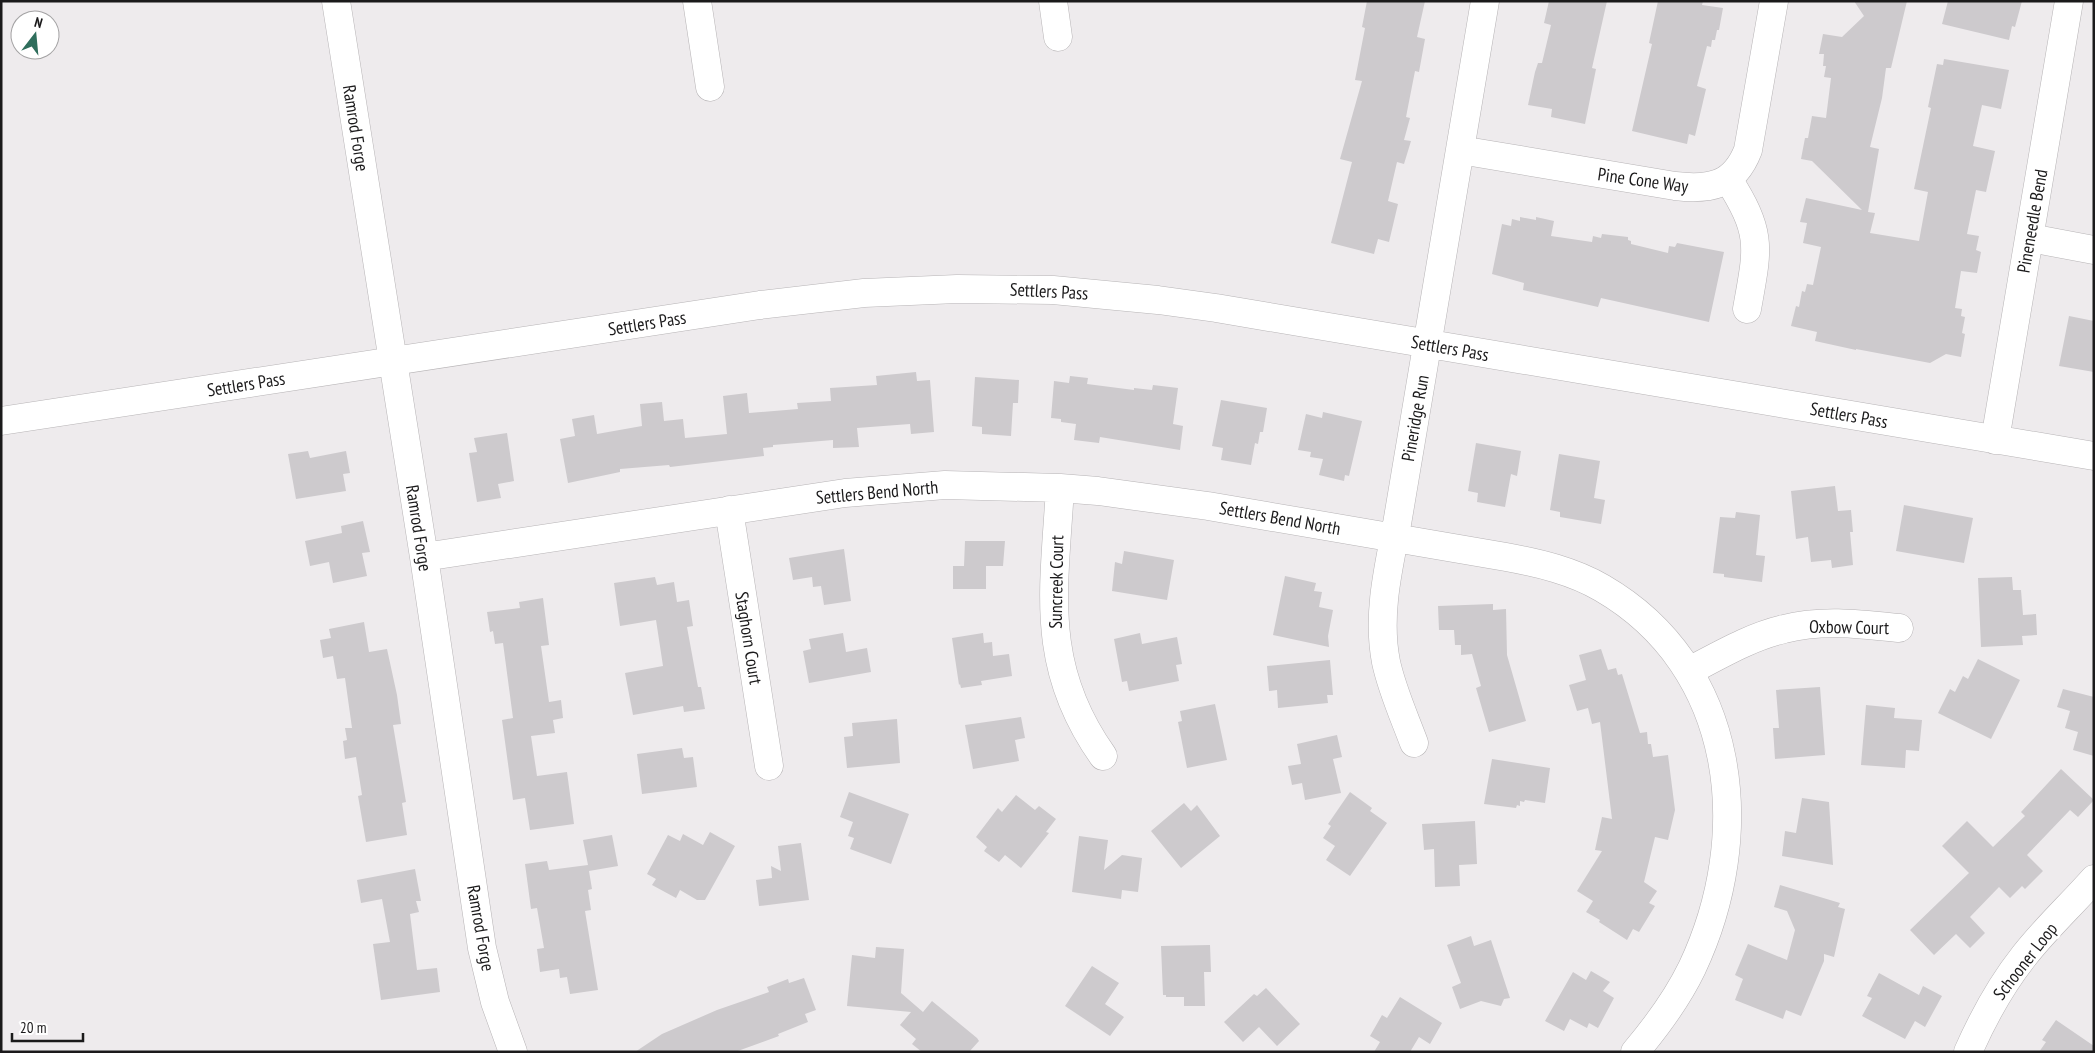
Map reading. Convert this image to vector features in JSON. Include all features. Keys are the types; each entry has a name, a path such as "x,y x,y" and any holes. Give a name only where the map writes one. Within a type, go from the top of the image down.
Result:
{"street":[{"name":"Ramrod Forge","path":"336,1 424,557 482,948 495,1002 513,1052"},
{"path":"697,1 710,87"},
{"path":"1052,1 1058,37"},
{"name":"Pineridge Run","path":"1414,743 1391,680 1383,642 1384,606 1388,566 1428,344 1485,1"},
{"path":"1747,309 1756,261 1754,229 1748,214 1728,179 1737,172 1748,150 1774,1"},
{"name":"Pineneedle Bend","path":"1995,440 2069,1"},
{"name":"Pine Cone Way","path":"1460,150 1690,188 1705,188 1728,179"},
{"path":"2030,238 2094,250"},
{"name":"Settlers Pass","path":"1,421 760,305 864,293 957,289 1053,290 1158,300 2094,456"},
{"name":"Settlers Bend North","path":"424,557 845,493 911,487 972,485 1060,488 1154,498 1529,561 1578,576 1609,592 1643,618 1661,636 1689,672 1703,696 1720,746 1728,803 1724,862 1712,916 1691,968 1666,1012 1634,1052"},
{"name":"Suncreek Court","path":"1060,488 1053,611 1058,654 1063,675 1078,717 1103,756"},
{"name":"Staghorn Court","path":"729,510 768,766"},
{"name":"Oxbow Court","path":"1689,672 1744,642 1784,629 1804,625 1845,623 1899,628"},
{"name":"Schooner Loop","path":"1968,1052 1993,1001 2008,977 2025,954 2094,879"}],"building":[{"path":"1367,1 1425,1 1417,37 1425,39 1419,72 1415,71 1406,117 1410,118 1404,140 1411,141 1404,164 1397,162 1388,201 1398,204 1389,242 1378,239 1374,254 1331,243 1352,162 1340,159 1362,81 1355,80 1365,28 1362,27"},
{"path":"1549,1 1607,1 1592,68 1596,69 1585,124 1551,117 1552,109 1528,105 1535,72 1538,63 1542,63 1551,25 1544,23"},
{"path":"1658,1 1703,1 1702,5 1723,8 1715,40 1712,40 1711,47 1707,46 1697,86 1706,89 1695,136 1689,134 1687,144 1632,131 1652,44 1649,43"},
{"path":"1854,1 1907,1 1891,68 1886,68 1882,98 1870,147 1879,149 1868,212 1875,213 1870,233 1919,241 1928,192 1914,189 1931,108 1928,107 1937,64 1943,65 1944,59 2009,70 2001,109 1982,105 1973,146 1995,151 1986,192 1976,190 1967,234 1979,236 1976,250 1981,252 1977,273 1961,271 1955,308 1962,309 1961,316 1965,317 1962,333 1965,334 1961,357 1946,354 1930,363 1856,350 1815,341 1817,332 1791,326 1796,306 1799,307 1802,291 1805,292 1807,284 1813,285 1821,247 1803,243 1807,223 1800,222 1806,198 1862,210 1812,161 1801,159 1805,138 1808,138 1812,116 1826,118 1831,78 1824,77 1826,66 1823,66 1824,54 1819,54 1823,34 1842,37 1864,16"},
{"path":"1948,1 2022,1 2015,27 2012,26 2009,40 1942,24"},
{"path":"1520,217 1536,220 1536,217 1554,221 1551,236 1592,242 1593,236 1601,238 1602,234 1628,237 1631,244 1668,253 1669,246 1675,247 1677,243 1724,252 1709,322 1601,298 1598,307 1523,290 1524,283 1492,274 1502,224 1511,226 1512,219 1520,221"},
{"path":"2069,316 2094,321 2094,372 2059,366"},
{"path":"916,372 917,381 930,380 934,432 911,434 910,424 857,428 859,447 833,448 833,440 773,445 773,447 763,448 764,456 670,467 669,465 620,469 620,472 568,483 560,439 575,436 572,419 594,415 597,434 642,426 640,404 662,402 664,421 683,419 685,438 727,434 723,396 747,393 749,413 798,409 797,403 831,401 830,388 877,385 876,376"},
{"path":"1070,376 1088,378 1087,384 1134,390 1134,388 1152,390 1153,385 1178,388 1173,424 1183,426 1180,450 1100,437 1099,443 1074,440 1076,424 1061,422 1061,419 1051,418 1054,381 1069,383"},
{"path":"975,377 1019,380 1018,403 1013,403 1011,436 982,434 982,427 972,426"},
{"path":"1221,400 1267,408 1263,432 1260,432 1258,444 1255,443 1251,465 1221,460 1223,448 1212,446"},
{"path":"1323,412 1362,421 1349,476 1345,475 1344,481 1319,475 1323,459 1310,457 1311,452 1298,450 1306,414 1322,418"},
{"path":"507,433 514,481 498,484 501,498 477,502 469,453 477,452 474,438"},
{"path":"1476,443 1521,451 1517,476 1511,474 1505,507 1477,502 1478,493 1468,491"},
{"path":"308,451 310,458 346,451 350,473 343,474 346,491 296,499 288,454"},
{"path":"1559,454 1600,461 1594,498 1605,500 1601,524 1560,517 1560,512 1550,510"},
{"path":"1835,486 1838,511 1851,510 1853,532 1850,532 1853,565 1832,568 1831,560 1811,562 1808,537 1796,539 1791,491"},
{"path":"1904,505 1973,518 1964,563 1896,551"},
{"path":"1736,512 1760,515 1756,555 1765,556 1762,582 1724,577 1724,574 1713,573 1720,517 1735,518"},
{"path":"363,521 370,552 362,553 367,576 333,583 329,562 310,566 305,541 342,533 341,526"},
{"path":"965,541 1005,541 1003,566 986,566 986,589 953,589 953,566 964,566"},
{"path":"844,549 851,601 824,605 821,586 813,587 812,577 793,580 789,558"},
{"path":"1124,551 1174,560 1167,600 1112,591 1115,562 1122,564"},
{"path":"1285,576 1316,583 1314,591 1322,592 1319,607 1333,610 1328,636 1329,647 1273,635"},
{"path":"655,577 657,585 674,582 677,602 689,600 693,626 687,627 698,687 701,687 705,709 684,712 683,706 633,715 625,673 663,666 656,620 620,626 614,583"},
{"path":"2012,577 2013,590 2021,590 2023,615 2036,614 2037,635 2022,636 2023,645 1981,647 1978,578"},
{"path":"543,598 549,645 541,646 549,702 561,700 563,718 553,720 555,733 531,736 537,776 567,772 574,824 530,830 525,798 513,800 502,720 513,718 503,643 495,644 493,631 490,632 487,612 520,608 519,602"},
{"path":"1493,604 1493,610 1506,609 1507,655 1526,721 1489,732 1476,688 1481,686 1472,654 1461,655 1461,645 1455,645 1454,630 1439,630 1438,606"},
{"path":"364,622 369,652 387,649 397,695 401,724 393,725 406,802 402,803 407,835 366,842 358,796 362,795 356,757 345,759 343,741 347,740 345,728 352,728 345,678 337,679 333,656 323,658 320,640 331,638 329,629"},
{"path":"843,633 846,652 867,648 871,672 809,683 803,651 811,649 809,639"},
{"path":"983,633 984,643 992,642 993,656 1009,654 1012,676 981,681 982,685 961,688 952,638"},
{"path":"1140,633 1142,644 1177,637 1182,664 1176,665 1179,681 1129,691 1127,681 1122,682 1114,639"},
{"path":"1601,649 1608,670 1616,668 1618,675 1622,674 1640,733 1647,732 1648,744 1651,744 1653,757 1668,755 1675,810 1668,840 1655,837 1644,882 1657,891 1649,903 1655,906 1639,932 1633,929 1627,940 1586,912 1593,901 1577,891 1602,851 1595,850 1602,817 1612,819 1600,722 1592,724 1588,708 1577,711 1569,685 1586,680 1579,655"},
{"path":"1978,659 2020,680 1991,739 1938,713 1950,689 1955,692 1963,676 1968,679"},
{"path":"1330,660 1333,695 1327,695 1328,703 1278,708 1277,690 1269,691 1267,666"},
{"path":"1820,687 1825,755 1775,759 1773,728 1779,728 1776,690"},
{"path":"2063,689 2094,697 2094,756 2073,750 2078,732 2065,728 2070,711 2057,707"},
{"path":"1215,704 1227,760 1187,768 1178,722 1182,721 1180,711"},
{"path":"1866,705 1895,708 1894,718 1922,720 1919,751 1906,750 1905,768 1861,765"},
{"path":"1021,717 1025,738 1015,740 1019,761 973,769 965,725"},
{"path":"897,719 900,763 847,768 844,737 853,736 852,723"},
{"path":"1337,735 1342,757 1333,759 1341,793 1305,800 1302,783 1292,785 1288,766 1301,764 1297,744"},
{"path":"682,748 684,758 693,757 697,787 642,794 637,754"},
{"path":"1492,759 1550,768 1545,803 1525,800 1524,802 1520,801 1520,806 1517,805 1516,808 1484,804"},
{"path":"2061,769 2094,800 2078,817 2070,810 2027,855 2043,871 2025,889 2022,886 2010,898 1999,887 1970,917 1985,933 1970,948 1956,934 1934,955 1910,930 1969,873 1942,846 1967,821 1993,847 2025,816 2021,812"},
{"path":"849,792 909,814 891,864 850,849 854,838 848,836 853,822 840,817"},
{"path":"1350,792 1372,808 1370,811 1387,823 1350,876 1326,860 1335,846 1323,838 1331,826 1328,824"},
{"path":"1016,795 1035,810 1039,806 1056,819 1046,832 1049,833 1021,868 1005,855 999,862 984,851 987,847 976,837 998,808 1002,812"},
{"path":"1802,798 1829,802 1833,865 1782,856 1785,831 1796,833"},
{"path":"1184,803 1191,811 1197,805 1220,836 1181,868 1151,831"},
{"path":"1475,821 1477,864 1459,865 1460,886 1435,887 1434,849 1424,850 1422,824"},
{"path":"710,832 735,846 705,900 697,900 680,890 676,898 652,885 656,879 647,874 668,835 680,841 683,834 703,845"},
{"path":"612,835 618,866 589,871 592,889 588,890 591,910 585,911 598,990 570,994 567,977 560,978 559,969 540,972 537,949 544,948 537,908 531,909 525,864 547,861 549,870 588,865 583,840"},
{"path":"1079,836 1108,840 1104,870 1122,855 1142,858 1138,892 1122,890 1121,899 1072,892"},
{"path":"801,843 809,900 759,906 756,880 772,878 771,866 781,871 778,846"},
{"path":"415,869 421,901 416,901 419,912 410,914 417,970 437,968 440,992 381,1000 373,944 390,942 382,899 361,903 357,880"},
{"path":"1780,885 1840,903 1838,907 1845,909 1834,957 1824,954 1824,961 1801,1016 1786,1010 1783,1019 1735,1000 1743,979 1735,975 1748,944 1787,960 1795,930 1787,911 1774,907"},
{"path":"1471,936 1474,946 1491,940 1510,998 1504,999 1501,1006 1481,1001 1460,1009 1452,987 1461,983 1447,945"},
{"path":"1210,945 1211,972 1204,972 1205,1006 1184,1006 1184,997 1166,997 1166,995 1163,995 1161,946"},
{"path":"876,947 904,949 901,993 923,1012 932,1001 977,1038 979,1041 969,1052 922,1052 912,1044 916,1039 900,1025 911,1012 847,1006 852,955 875,958"},
{"path":"1092,966 1119,983 1105,1004 1124,1017 1110,1036 1065,1006"},
{"path":"1591,971 1610,982 1603,991 1614,998 1598,1028 1589,1023 1587,1028 1570,1019 1564,1031 1545,1021 1573,972 1586,980"},
{"path":"1879,973 1919,995 1923,986 1942,996 1925,1027 1915,1021 1905,1039 1862,1016 1872,998 1867,996"},
{"path":"804,978 816,1010 805,1014 808,1022 778,1034 779,1036 735,1052 635,1052 662,1034 717,1010 769,992 767,987 788,979 789,983"},
{"path":"1266,988 1300,1024 1277,1046 1259,1027 1243,1042 1224,1022 1254,994 1257,996"},
{"path":"1400,997 1442,1023 1430,1044 1419,1037 1410,1052 1374,1052 1380,1042 1370,1036 1382,1015 1387,1018"},
{"path":"2056,1020 2094,1046 2094,1052 2039,1052 2046,1042 2042,1040"}]}
